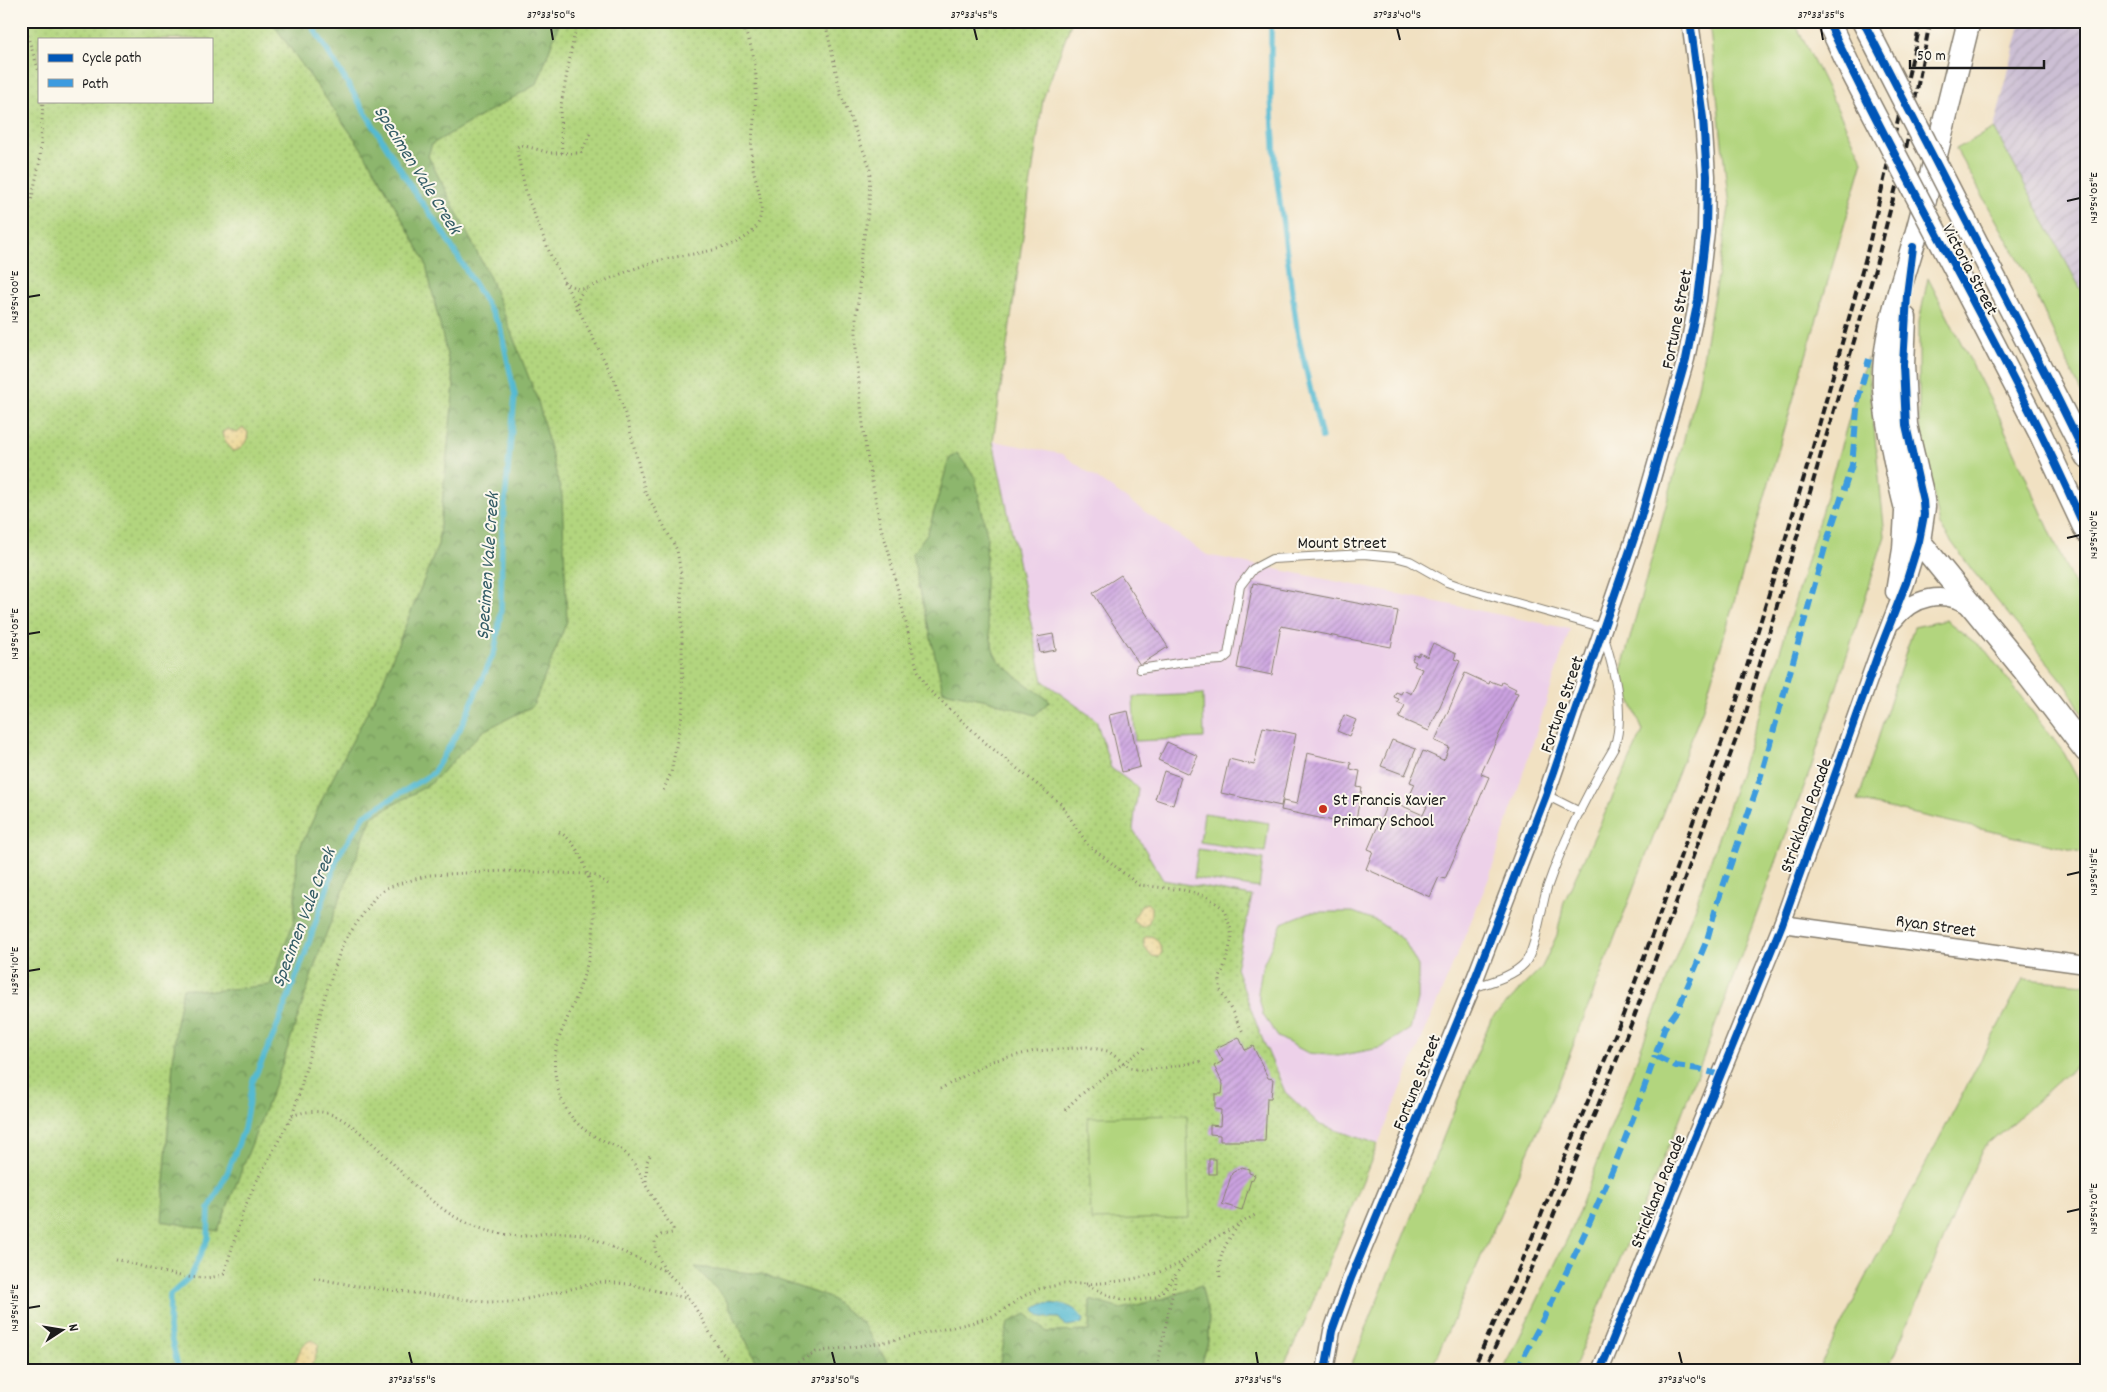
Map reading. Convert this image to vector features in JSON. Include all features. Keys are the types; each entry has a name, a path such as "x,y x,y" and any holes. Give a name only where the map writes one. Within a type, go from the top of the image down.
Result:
{"street":[{"name":"Fortune Street","path":"1325,1371 1332,1331 1352,1278 1471,989 1546,795 1648,497 1686,360 1698,300 1706,231 1706,176 1702,118 1690,21"},
{"name":"Victoria Street","path":"1828,21 1851,70 2041,435 2086,531"},
{"name":"Victoria Street","path":"1863,21 2086,456"},
{"name":"Strickland Parade","path":"1919,542 1908,516 1901,488 1885,402 1884,369 1891,322 1913,247 1969,21"},
{"name":"Strickland Parade","path":"1600,1371 1782,924 1919,542 1924,515 1923,501 1906,425 1903,373 1906,304 1913,247"},
{"name":"Strickland Parade","path":"1877,657 1900,565 1903,521 1901,488"},
{"path":"1919,542 2069,727 2086,751"},
{"path":"1886,635 1902,613 1916,603 1930,597 1943,596 1956,599 1969,605 1980,616"},
{"name":"Ryan Street","path":"1782,924 2086,965"}],"lane":[{"name":"Mount Street","path":"1140,669 1185,662 1222,660 1228,655 1240,586 1253,569 1262,563 1283,558 1364,554 1395,557 1410,561 1456,585 1603,630"},
{"path":"1471,989 1512,973 1528,959 1547,887 1580,812 1618,738 1616,682 1603,630"},
{"path":"1546,795 1580,812"}],"path":[{"path":"23,21 38,69"},
{"path":"562,153 560,110 577,21"},
{"path":"562,281 578,289 588,288 656,262 728,245 749,235 755,229 761,213 752,162 757,97 756,69 751,46 739,21"},
{"path":"825,21 840,95 870,167 869,207 860,260 859,295 856,314 856,351 866,450 881,528 888,549 917,669 928,689 988,745 1060,802 1088,845 1139,885 1183,890 1206,896 1223,908 1230,926 1232,938 1220,978 1220,989 1244,1034"},
{"path":"21,248 41,152 43,102"},
{"path":"590,134 581,153 550,153 522,145 517,147 527,196 562,281 615,381 630,430 644,491 672,540 679,563 683,646 683,709 671,773 662,793"},
{"path":"577,309 578,299 588,288"},
{"path":"559,832 573,843 580,855 588,874 594,902 592,948 574,1002 557,1043 555,1072 564,1105 574,1122 583,1130 626,1153 673,1229 672,1233 661,1236 655,1241 655,1250 665,1271"},
{"path":"116,1259 172,1274 207,1278 224,1274 243,1212 255,1184 292,1116 300,1094 333,971 344,943 374,897 388,887 429,875 506,871 588,874 596,876 608,884"},
{"path":"940,1089 992,1061 1034,1051 1087,1047 1108,1052 1116,1056 1124,1064 1142,1070 1202,1061"},
{"path":"1064,1110 1086,1090 1146,1047"},
{"path":"292,1116 316,1111 342,1119 361,1133 422,1193 458,1219 487,1230 508,1235 527,1236 548,1233 586,1235 665,1271 678,1283 690,1299 720,1350 738,1371"},
{"path":"646,1185 646,1167 652,1153"},
{"path":"780,1371 816,1352 880,1344 971,1324 996,1315 1022,1297 1039,1289 1064,1284 1084,1284 1139,1278 1173,1267 1186,1260 1208,1242 1255,1215"},
{"path":"1220,1277 1220,1258 1240,1224"},
{"path":"1084,1284 1125,1300 1141,1300 1156,1296 1166,1288 1186,1260"},
{"path":"1156,1371 1170,1312 1172,1288 1177,1274"},
{"path":"314,1278 351,1285 486,1302 514,1302 601,1282 629,1284 690,1299"}],"shaded area":[{"path":"2021,21 2086,21 2086,299 1994,128"},
{"name":"St Francis Xavier Primary School","path":"993,441 1062,454 1207,555 1570,629 1489,878 1378,1144 1320,1125 1285,1092 1259,1031 1236,968 1252,896 1163,880 1133,829 1137,788 1111,768 1096,720 1043,681"}],"green space":[{"path":"21,21 1072,21 1043,99 993,441 1043,681 1096,720 1111,768 1138,788 1133,829 1163,880 1252,896 1236,968 1259,1031 1285,1092 1320,1125 1378,1144 1302,1328 1281,1371 21,1371"},
{"path":"271,21 560,21 537,84 432,144 428,156 490,278 538,401 562,496 567,621 533,706 483,731 430,784 372,817 321,947 281,1068 218,1231 161,1221 176,1023 183,988 212,991 270,985 294,921 297,854 327,789 381,686 438,545 454,385 425,261 379,177 359,145"},
{"path":"1709,21 1794,21 1863,161 1703,708 1558,1085 1430,1371 1349,1371 1491,1019 1542,967 1557,935 1564,902 1643,731 1620,675 1698,387 1729,208"},
{"path":"1994,128 2086,299 2086,403 2026,273 1956,149"},
{"path":"1928,278 1999,417 2086,612 2086,720 2067,686 1972,570 1940,526 1919,422 1919,322"},
{"path":"1867,358 1885,536 1811,768 1675,1131 1572,1371 1503,1371 1572,1229 1696,904 1778,658"},
{"path":"957,453 975,477 987,535 984,607 994,653 998,660 1018,678 1050,701 1035,715 987,700 943,691 912,554 928,532 949,459"},
{"path":"1946,620 1986,651 2064,753 2086,795 2086,853 1858,801 1914,627"},
{"path":"1203,694 1204,738 1135,741 1133,697"},
{"path":"1204,813 1269,823 1265,852 1200,842"},
{"path":"1198,849 1263,859 1259,888 1194,878"},
{"path":"1310,912 1353,912 1377,921 1404,940 1418,966 1418,1000 1410,1029 1380,1048 1338,1056 1308,1053 1278,1037 1263,1015 1258,993 1262,967 1282,923"},
{"path":"2023,979 2086,984 2086,1056 1982,1150 1887,1371 1817,1371"},
{"path":"1187,1115 1189,1218 1091,1220 1088,1117"},
{"path":"695,1267 761,1274 830,1298 863,1324 893,1371 761,1371 725,1298"},
{"path":"1201,1285 1209,1318 1208,1341 1200,1371 998,1371 1008,1323 1026,1314 1047,1332 1089,1331 1090,1300 1121,1309 1169,1297"}],"sand":[{"path":"243,428 248,432 247,441 238,450 232,451 222,432 228,429 237,433"},
{"path":"1147,903 1151,907 1151,917 1148,924 1142,927 1135,923 1133,919 1142,905"},
{"path":"1148,936 1154,937 1159,943 1162,952 1159,957 1152,956 1144,946 1144,938"},
{"path":"312,1340 319,1344 314,1361 307,1368 299,1367 295,1361 305,1343"}],"water":[{"path":"1043,1304 1060,1304 1071,1308 1083,1320 1081,1324 1065,1326 1059,1318 1041,1317 1035,1308"}],"building":[{"path":"1121,575 1168,647 1140,665 1093,593"},
{"path":"1253,583 1398,611 1391,647 1281,626 1272,675 1237,668"},
{"path":"1053,634 1056,650 1040,653 1037,637"},
{"path":"1433,643 1456,654 1454,659 1460,661 1429,731 1399,718 1405,705 1397,702 1399,699 1394,697 1396,692 1401,694 1403,690 1411,694 1422,669 1414,666 1416,662 1412,660 1414,655 1418,656 1420,653 1427,657"},
{"path":"1465,673 1489,684 1490,681 1501,685 1502,682 1516,689 1514,692 1518,693 1481,774 1489,777 1445,879 1439,877 1430,897 1366,869 1373,851 1368,849 1389,800 1423,815 1427,806 1424,805 1425,802 1410,795 1415,784 1410,782 1423,751 1443,760 1445,758 1449,747 1435,741"},
{"path":"1128,711 1140,767 1122,772 1109,715"},
{"path":"1344,715 1356,720 1349,736 1337,731"},
{"path":"1263,727 1296,734 1281,806 1221,793 1229,759 1254,765"},
{"path":"1392,740 1416,749 1405,775 1381,766"},
{"path":"1167,742 1198,756 1189,774 1158,760"},
{"path":"1307,753 1351,763 1350,769 1360,771 1357,787 1362,788 1356,819 1349,817 1348,824 1281,810 1283,801 1297,804"},
{"path":"1164,771 1181,777 1173,805 1155,799"},
{"path":"1239,1037 1245,1050 1253,1046 1268,1078 1273,1079 1271,1098 1267,1098 1265,1141 1220,1141 1220,1135 1210,1134 1210,1125 1220,1126 1221,1110 1215,1109 1215,1094 1222,1094 1223,1084 1214,1066 1223,1061 1216,1048"},
{"path":"1209,1159 1216,1159 1216,1174 1209,1174"},
{"path":"1242,1167 1249,1169 1249,1173 1255,1175 1251,1180 1242,1210 1222,1204 1232,1173"}],"waterway":[{"name":"Specimen Vale Creek","path":"179,1371 169,1329 170,1295 191,1276 208,1238 209,1209 228,1171 244,1129 252,1083 274,1034 305,954 338,856 365,815 433,773 460,729 495,650 501,610 502,532 515,395 500,326 309,21"},
{"path":"1271,21 1271,98 1276,173 1298,336 1322,438"}],"railway":[{"path":"1472,1371 1522,1262 1622,1018 1736,703 1811,454 1866,257 1921,21"},
{"path":"1484,1371 1532,1268 1634,1017 1746,712 1875,269 1906,148 1930,21"}],"marked path":[{"path":"1720,1075 1699,1069 1676,1066 1655,1056 1665,1027 1678,1009 1707,940 1717,904 1760,779 1826,544 1852,465 1858,399 1869,359"},
{"path":"1516,1371 1592,1216 1626,1137 1655,1056"}],"cycle path":[{"path":"1325,1371 1332,1331 1351,1278 1471,989 1546,795 1639,524 1686,359 1698,300 1706,231 1707,176 1703,118 1690,21"},
{"path":"1828,21 1892,149 2025,402 2086,531"},
{"path":"1863,21 2086,456"},
{"path":"1600,1371 1782,924 1877,657 1906,583 1919,541 1924,515 1923,501 1906,425 1903,365 1907,295 1913,247"}],"place":[{"name":"St Francis Xavier Primary School","path":"1323,809"}]}
